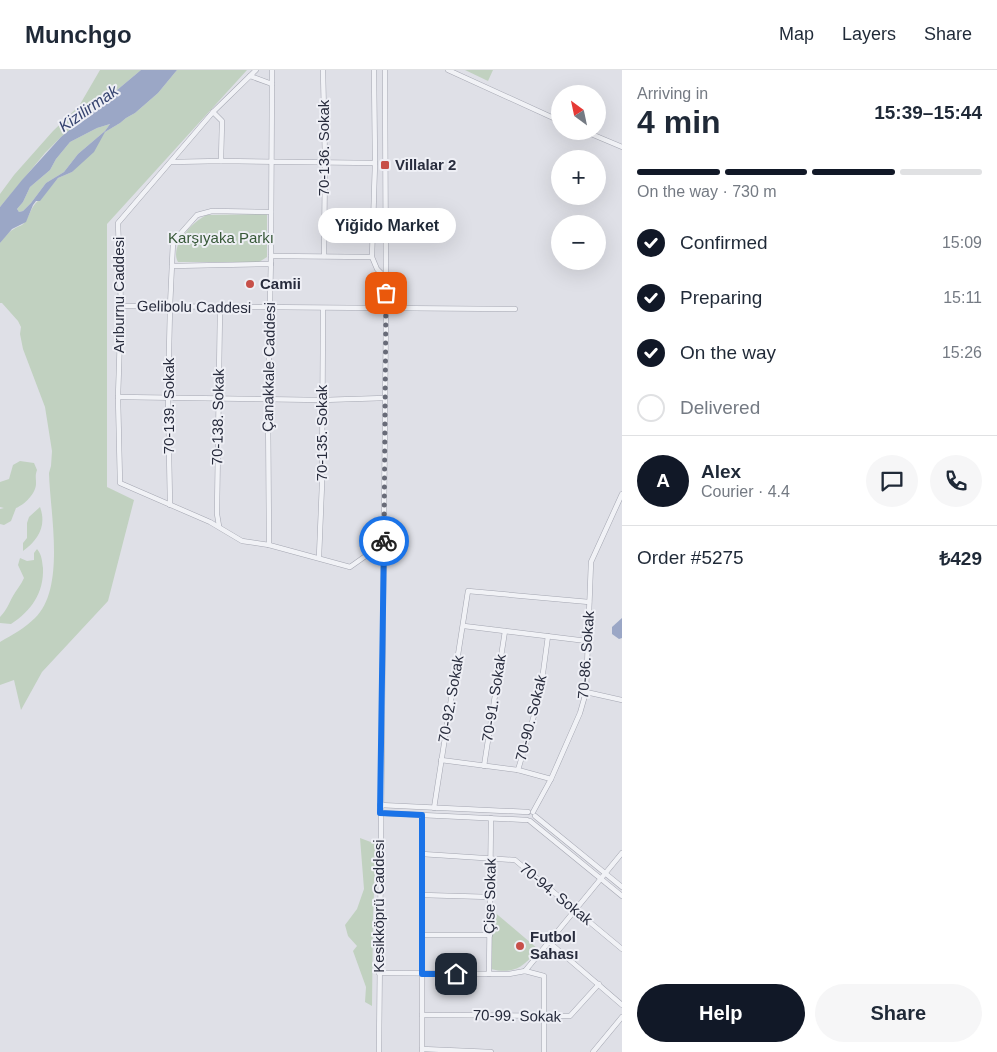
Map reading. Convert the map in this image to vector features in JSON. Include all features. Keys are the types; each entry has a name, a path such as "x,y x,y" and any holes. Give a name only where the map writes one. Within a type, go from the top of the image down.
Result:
{"street":[{"name":"Arıburnu Caddesi","path":"170,505 120,483 118,397 121,306 118,223 213,112 256,70"},
{"name":"Çanakkale Caddesi","path":"269,545 268,398 272,256 272,70"},
{"name":"70-136. Sokak","path":"323,70 325,161 324,256"},
{"path":"374,70 375,164 372,257 377,269 386,278"},
{"name":"Kesikköprü Caddesi","path":"379,1052 386,308 385,70"},
{"path":"448,70 551,117"},
{"path":"250,76 272,84"},
{"path":"213,112 222,121 221,161"},
{"path":"605,140 622,147"},
{"path":"375,164 386,160"},
{"path":"171,162 325,161 375,164 386,168"},
{"name":"70-139. Sokak","path":"170,505 168,397 173,242 197,215 212,211 272,212"},
{"path":"272,256 372,257"},
{"path":"172,266 271,264"},
{"name":"Gelibolu Caddesi","path":"121,306 515,310"},
{"name":"70-138. Sokak","path":"219,526 217,514 220,308"},
{"name":"70-135. Sokak","path":"319,557 322,484 323,309"},
{"path":"118,397 322,400 385,398"},
{"name":"70-86. Sokak","path":"532,813 551,779 580,713 586,692 591,562 622,494"},
{"path":"170,505 219,526 242,541 269,545 319,557 350,567 384,543"},
{"name":"70-92. Sokak","path":"434,808 464,626 468,590 589,602"},
{"path":"464,626 588,641"},
{"name":"70-91. Sokak","path":"484,766 505,631"},
{"name":"70-90. Sokak","path":"518,770 540,695 548,636"},
{"path":"586,692 622,700"},
{"path":"441,760 518,770 551,779"},
{"path":"380,805 532,813 622,887"},
{"path":"380,813 529,821 535,819 532,813"},
{"path":"532,813 526,816 529,821 622,896"},
{"path":"422,815 422,1051 491,1052"},
{"name":"Çise Sokak","path":"489,974 491,818"},
{"path":"526,972 622,853"},
{"name":"70-94. Sokak","path":"422,854 515,860 622,949"},
{"path":"422,895 490,896"},
{"path":"422,935 490,935"},
{"path":"550,943 622,1005"},
{"path":"379,973 509,974 526,972 544,976 544,1052"},
{"name":"70-99. Sokak","path":"422,1015 570,1016 599,984"},
{"path":"592,1052 622,1017"}],"green space":[{"path":"100,70 141,70 61,137 45,153 0,207 0,194 14,175 53,131 79,106"},
{"path":"177,70 247,70 107,224 107,487 134,500 108,601 42,672 21,710 14,680 0,685 0,642 35,618 45,605 50,588 54,549 49,473 52,451 45,407 23,349 20,334 21,327 18,321 0,303 0,243 6,235 23,224 35,204 58,178 72,172 105,132 135,113 158,93"},
{"path":"465,70 493,70 488,81"},
{"path":"110,124 105,131 78,154 64,172 46,183 31,203 23,211 19,212 17,209 23,202 30,187 50,170 56,159 70,142 97,128"},
{"name":"Karşıyaka Parkı","path":"267,214 267,257 259,262 178,262 176,256 180,242 189,228 201,218 207,215"},
{"path":"20,461 34,463 37,470 36,486 29,498 16,508 11,521 4,525 0,524 0,509 4,508 0,507 0,482 9,479 13,465"},
{"path":"40,507 42,526 40,532 23,551 23,543 27,538 29,517"},
{"path":"37,549 41,556 43,568 39,593 30,607 18,619 11,624 0,623 0,617 24,578 18,565 20,558 27,561 34,560 34,553"},
{"path":"360,838 376,844 372,1006 365,1002 366,987 353,951 357,946 348,936 345,925 357,909 364,889"},
{"path":"492,910 538,949 528,960 513,970 499,971 491,969"}],"water":[{"path":"141,70 177,70 158,93 135,113 105,132 94,152 72,172 58,178 40,201 36,201 33,205 26,222 12,229 0,243 0,207 61,137","holes":["110,124 105,131 78,154 64,172 46,183 31,203 23,211 19,212 17,209 23,202 30,187 50,170 56,159 70,142 97,128"]},
{"path":"622,618 622,638 619,639 612,634 612,627"}],"way so far":[{"path":"384,541 386,293"}],"place":[{"name":"Villalar 2","path":"385,165"},
{"name":"Camii","path":"250,284"},
{"name":"Yiğido Market","path":"386,293"},
{"name":"Futbol Sahası","path":"520,946"}],"route":[{"path":"384,541 380,813 422,815 422,974 456,974"}],"water label":[{"name":"Kizilirmak","path":"88,108"}]}
